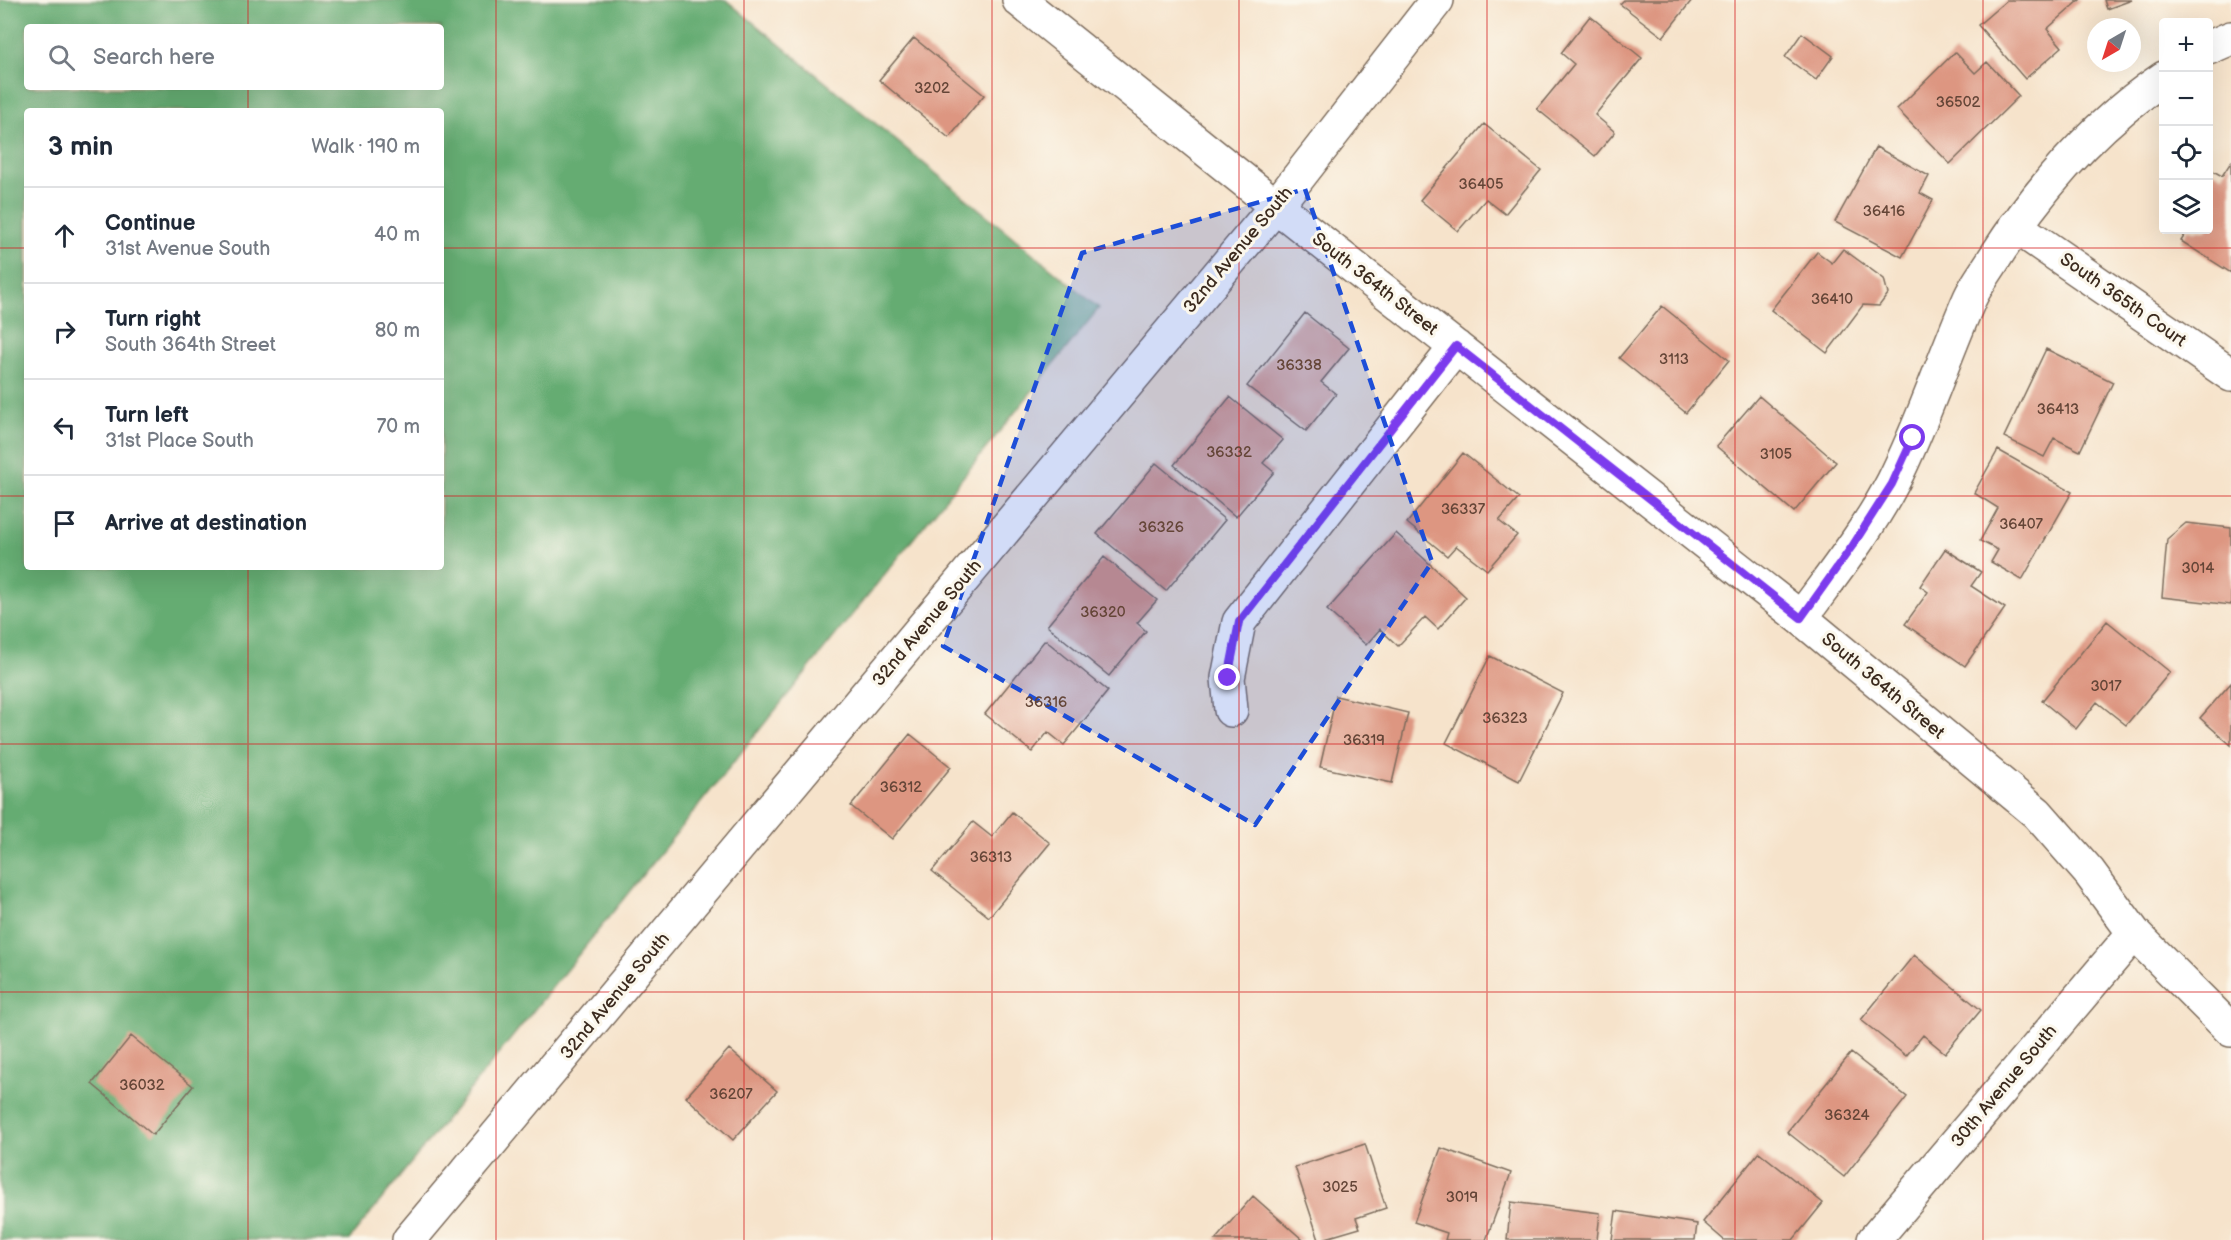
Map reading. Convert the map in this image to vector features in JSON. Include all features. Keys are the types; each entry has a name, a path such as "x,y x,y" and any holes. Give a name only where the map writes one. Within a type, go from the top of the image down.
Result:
{"street":[{"name":"South 364th Street","path":"1019,0 1276,206 1801,618 2037,813 2089,872 2134,933 2231,1030"},
{"name":"32nd Avenue South","path":"410,1240 1276,206 1437,0"},
{"path":"2213,46 2231,38"},
{"path":"1801,618 1853,545 1892,484 1972,296 2015,226 2079,149 2141,93 2159,81"},
{"name":"South 365th Court","path":"2015,226 2231,375"},
{"path":"1231,710 1228,678 1239,622 1456,346"},
{"name":"30th Avenue South","path":"1874,1240 2134,933"}],"highlighted area":[{"path":"1305,189 1432,562 1255,825 943,646 1082,253"}],"green space":[{"path":"0,0 726,0 1099,308 349,1240 0,1240"}],"building":[{"path":"1624,0 1692,0 1663,37 1620,4"},
{"path":"2007,0 2080,0 2047,29 2062,47 2025,79 1978,25"},
{"path":"2104,0 2132,0 2107,9"},
{"path":"1590,16 1642,58 1595,115 1615,132 1595,156 1537,109 1574,64 1561,53"},
{"path":"1802,33 1833,56 1816,80 1785,57"},
{"path":"914,38 984,95 949,138 879,80"},
{"path":"1955,52 1975,73 1987,62 2019,96 1950,164 1897,109"},
{"path":"1484,124 1541,170 1505,214 1486,199 1458,231 1420,200"},
{"path":"1876,147 1929,176 1920,193 1933,200 1902,257 1835,222"},
{"path":"2231,162 2231,273 2181,241 2185,234 2213,234 2213,171 2222,176"},
{"path":"1843,249 1884,279 1888,294 1879,306 1863,305 1827,353 1771,310 1817,252 1832,263"},
{"path":"1662,306 1729,360 1686,413 1619,358"},
{"path":"1305,313 1349,348 1321,382 1336,394 1306,431 1247,386"},
{"path":"2046,349 2113,382 2080,451 2054,438 2044,457 2004,437"},
{"path":"1759,396 1836,462 1794,512 1716,446"},
{"path":"1230,397 1283,440 1263,463 1274,472 1236,517 1174,465"},
{"path":"1998,450 2072,492 2022,580 1991,562 1998,550 1980,541 1998,508 1974,493"},
{"path":"1463,453 1519,498 1499,521 1517,535 1487,570 1456,546 1447,556 1407,523"},
{"path":"1156,463 1225,520 1166,591 1097,534"},
{"path":"2186,523 2231,528 2231,605 2162,597 2167,539"},
{"path":"1396,533 1466,597 1438,629 1425,617 1398,646 1380,629 1366,645 1327,610"},
{"path":"1945,549 1981,572 1971,586 2005,608 1965,666 1905,624 1928,592 1920,586"},
{"path":"1104,557 1157,600 1137,623 1146,631 1109,676 1047,626"},
{"path":"2107,621 2170,672 2126,725 2097,702 2076,729 2042,701"},
{"path":"1045,640 1108,691 1064,745 1048,732 1032,752 985,714"},
{"path":"1490,656 1563,693 1519,781 1446,743"},
{"path":"2231,683 2231,745 2200,718"},
{"path":"1336,696 1408,713 1392,783 1320,767"},
{"path":"910,734 951,767 892,839 851,806"},
{"path":"1012,812 1050,843 989,917 932,871 973,822 992,837"},
{"path":"1914,955 1981,1010 1945,1053 1923,1035 1906,1056 1861,1020"},
{"path":"131,1036 193,1086 153,1135 92,1084"},
{"path":"729,1049 777,1091 733,1140 686,1097"},
{"path":"1851,1053 1907,1097 1844,1177 1787,1132"},
{"path":"1365,1144 1386,1208 1356,1218 1360,1228 1319,1240 1295,1167"},
{"path":"1441,1148 1511,1173 1486,1240 1445,1240 1447,1233 1414,1222"},
{"path":"1759,1152 1823,1203 1793,1240 1724,1240 1703,1222"},
{"path":"1253,1196 1303,1240 1215,1240"},
{"path":"1511,1202 1600,1213 1597,1240 1507,1240"},
{"path":"1616,1211 1697,1224 1695,1240 1612,1240"}],"route":[{"path":"1228,678 1239,622 1456,346 1801,618 1853,545 1892,484 1913,438"}]}
